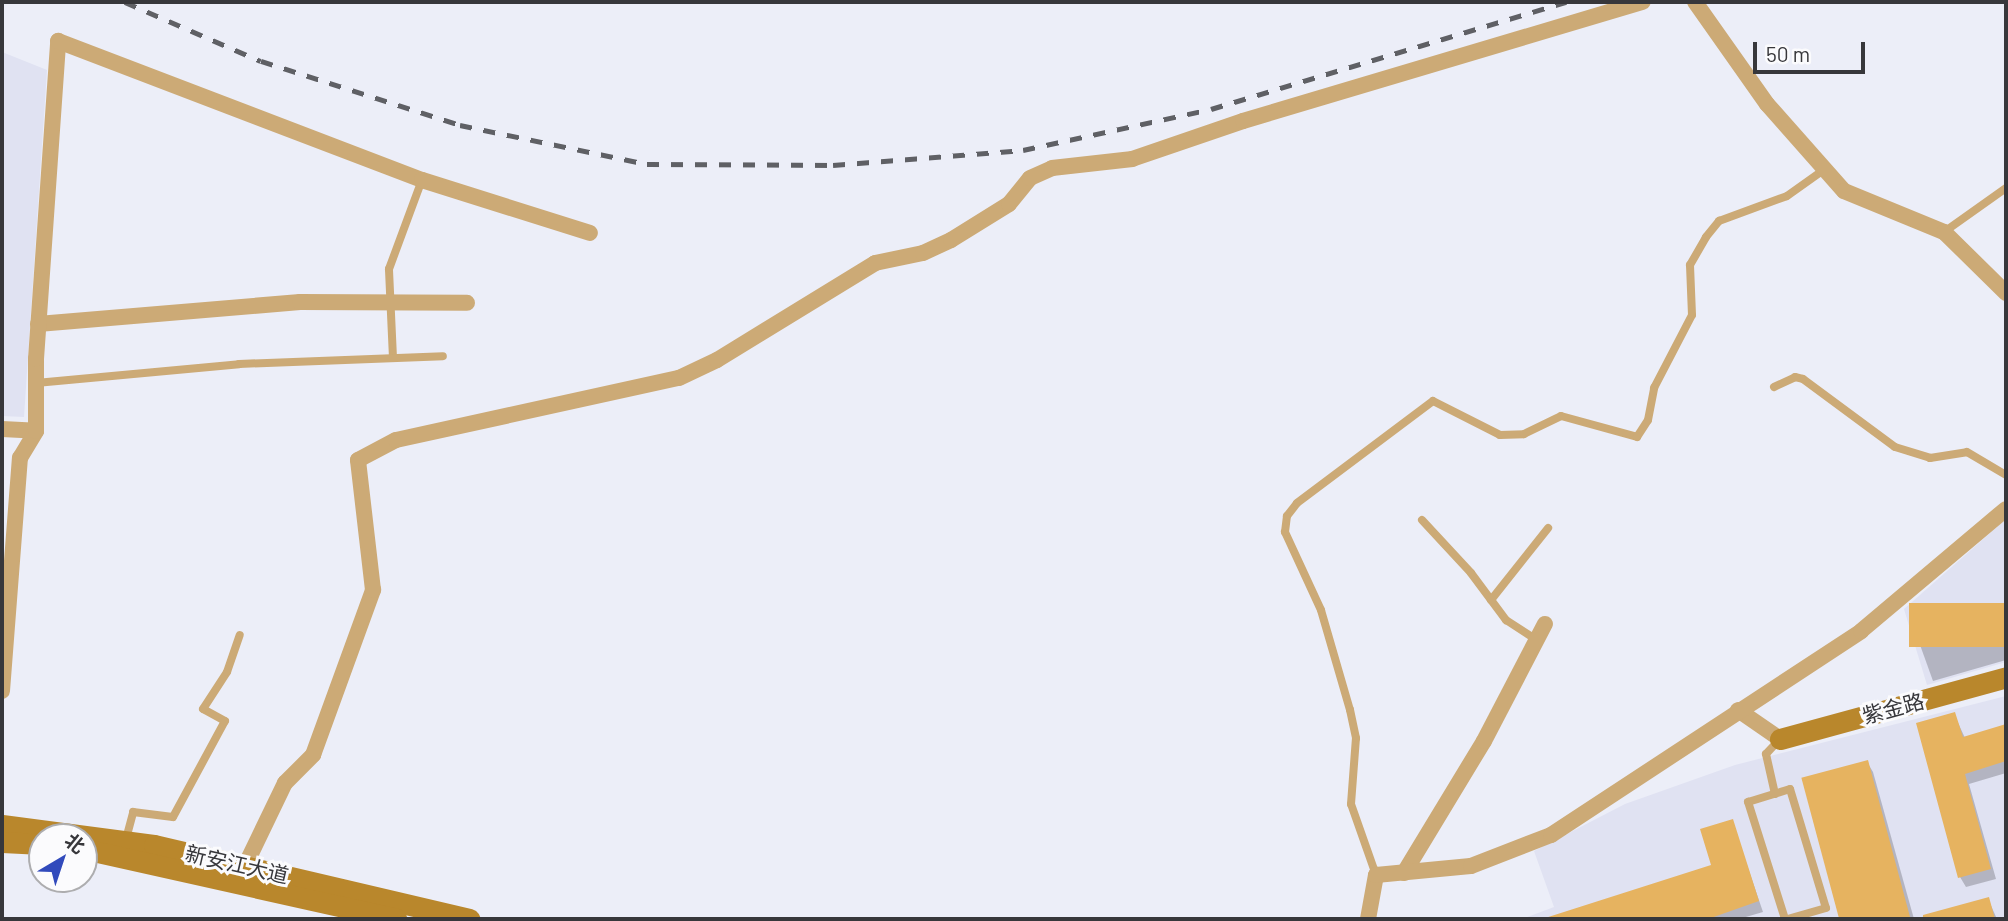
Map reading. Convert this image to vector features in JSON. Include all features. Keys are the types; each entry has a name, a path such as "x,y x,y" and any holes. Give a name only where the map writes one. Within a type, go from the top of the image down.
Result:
{"main road":[{"name":"紫金路","path":"1780,739 2006,677"},
{"name":"新安江大道","path":"2,825 126,839 469,919"},
{"path":"2,842 28,844"},
{"name":"新安江大道","path":"98,852 396,919"}],"street":[{"path":"245,866 285,783 309,763 318,745 373,590 358,460 396,440 679,378 717,360 875,262 923,253 951,240 1009,204 1030,178 1052,168 1132,159 1243,121 1643,2"},
{"path":"1695,2 1767,104 1844,191 1944,232 2006,293"},
{"path":"2,691 20,457 36,431 38,324 58,41 422,180 590,233"},
{"path":"38,324 300,302 467,303"},
{"path":"2,429 36,431"},
{"path":"1368,919 1376,875 1471,866 1531,845 1861,631 2006,509"},
{"path":"1404,873 1429,836 1545,624"},
{"path":"1738,710 1780,739"}],"lane":[{"path":"1376,875 1351,804 1356,738 1350,710 1321,610 1285,532 1287,516 1303,498 1433,401 1500,435 1524,434 1562,416 1637,437 1648,420 1654,388 1692,315 1690,265 1706,237 1719,221 1787,196 1825,169"},
{"path":"393,358 389,269 422,180"},
{"path":"1944,232 2006,188"},
{"path":"36,383 239,364 443,356"},
{"path":"1774,387 1795,377 1803,379 1895,447 1930,458 1967,452 2006,475"},
{"path":"1422,520 1506,620 1538,641"},
{"path":"1491,600 1548,528"},
{"path":"126,839 133,812 173,817 225,721 203,709 227,672 240,635"},
{"path":"1774,794 1766,754 1780,739"},
{"path":"1790,789 1826,908 1787,919 1748,802 1790,789"}],"shaded area":[{"path":"2,52 47,70 24,417 2,416"},
{"path":"2006,519 2006,662 1927,685 1904,609"},
{"path":"2006,696 2006,919 1522,919 1554,907 1534,851 1625,804 1735,765"}],"building":[{"path":"1909,603 2006,603 2006,647 1909,647"},
{"path":"1955,712 1963,737 2006,724 2006,761 1965,774 1991,869 1958,878 1916,723"},
{"path":"1868,760 1911,919 1839,919 1801,778"},
{"path":"1733,819 1759,901 1708,919 1542,919 1711,865 1700,829"},
{"path":"1989,897 1995,919 1923,919 1923,915"}],"railway":[{"path":"125,2 261,61 460,125 647,164 833,165 1023,150 1211,109 1566,2"}]}
